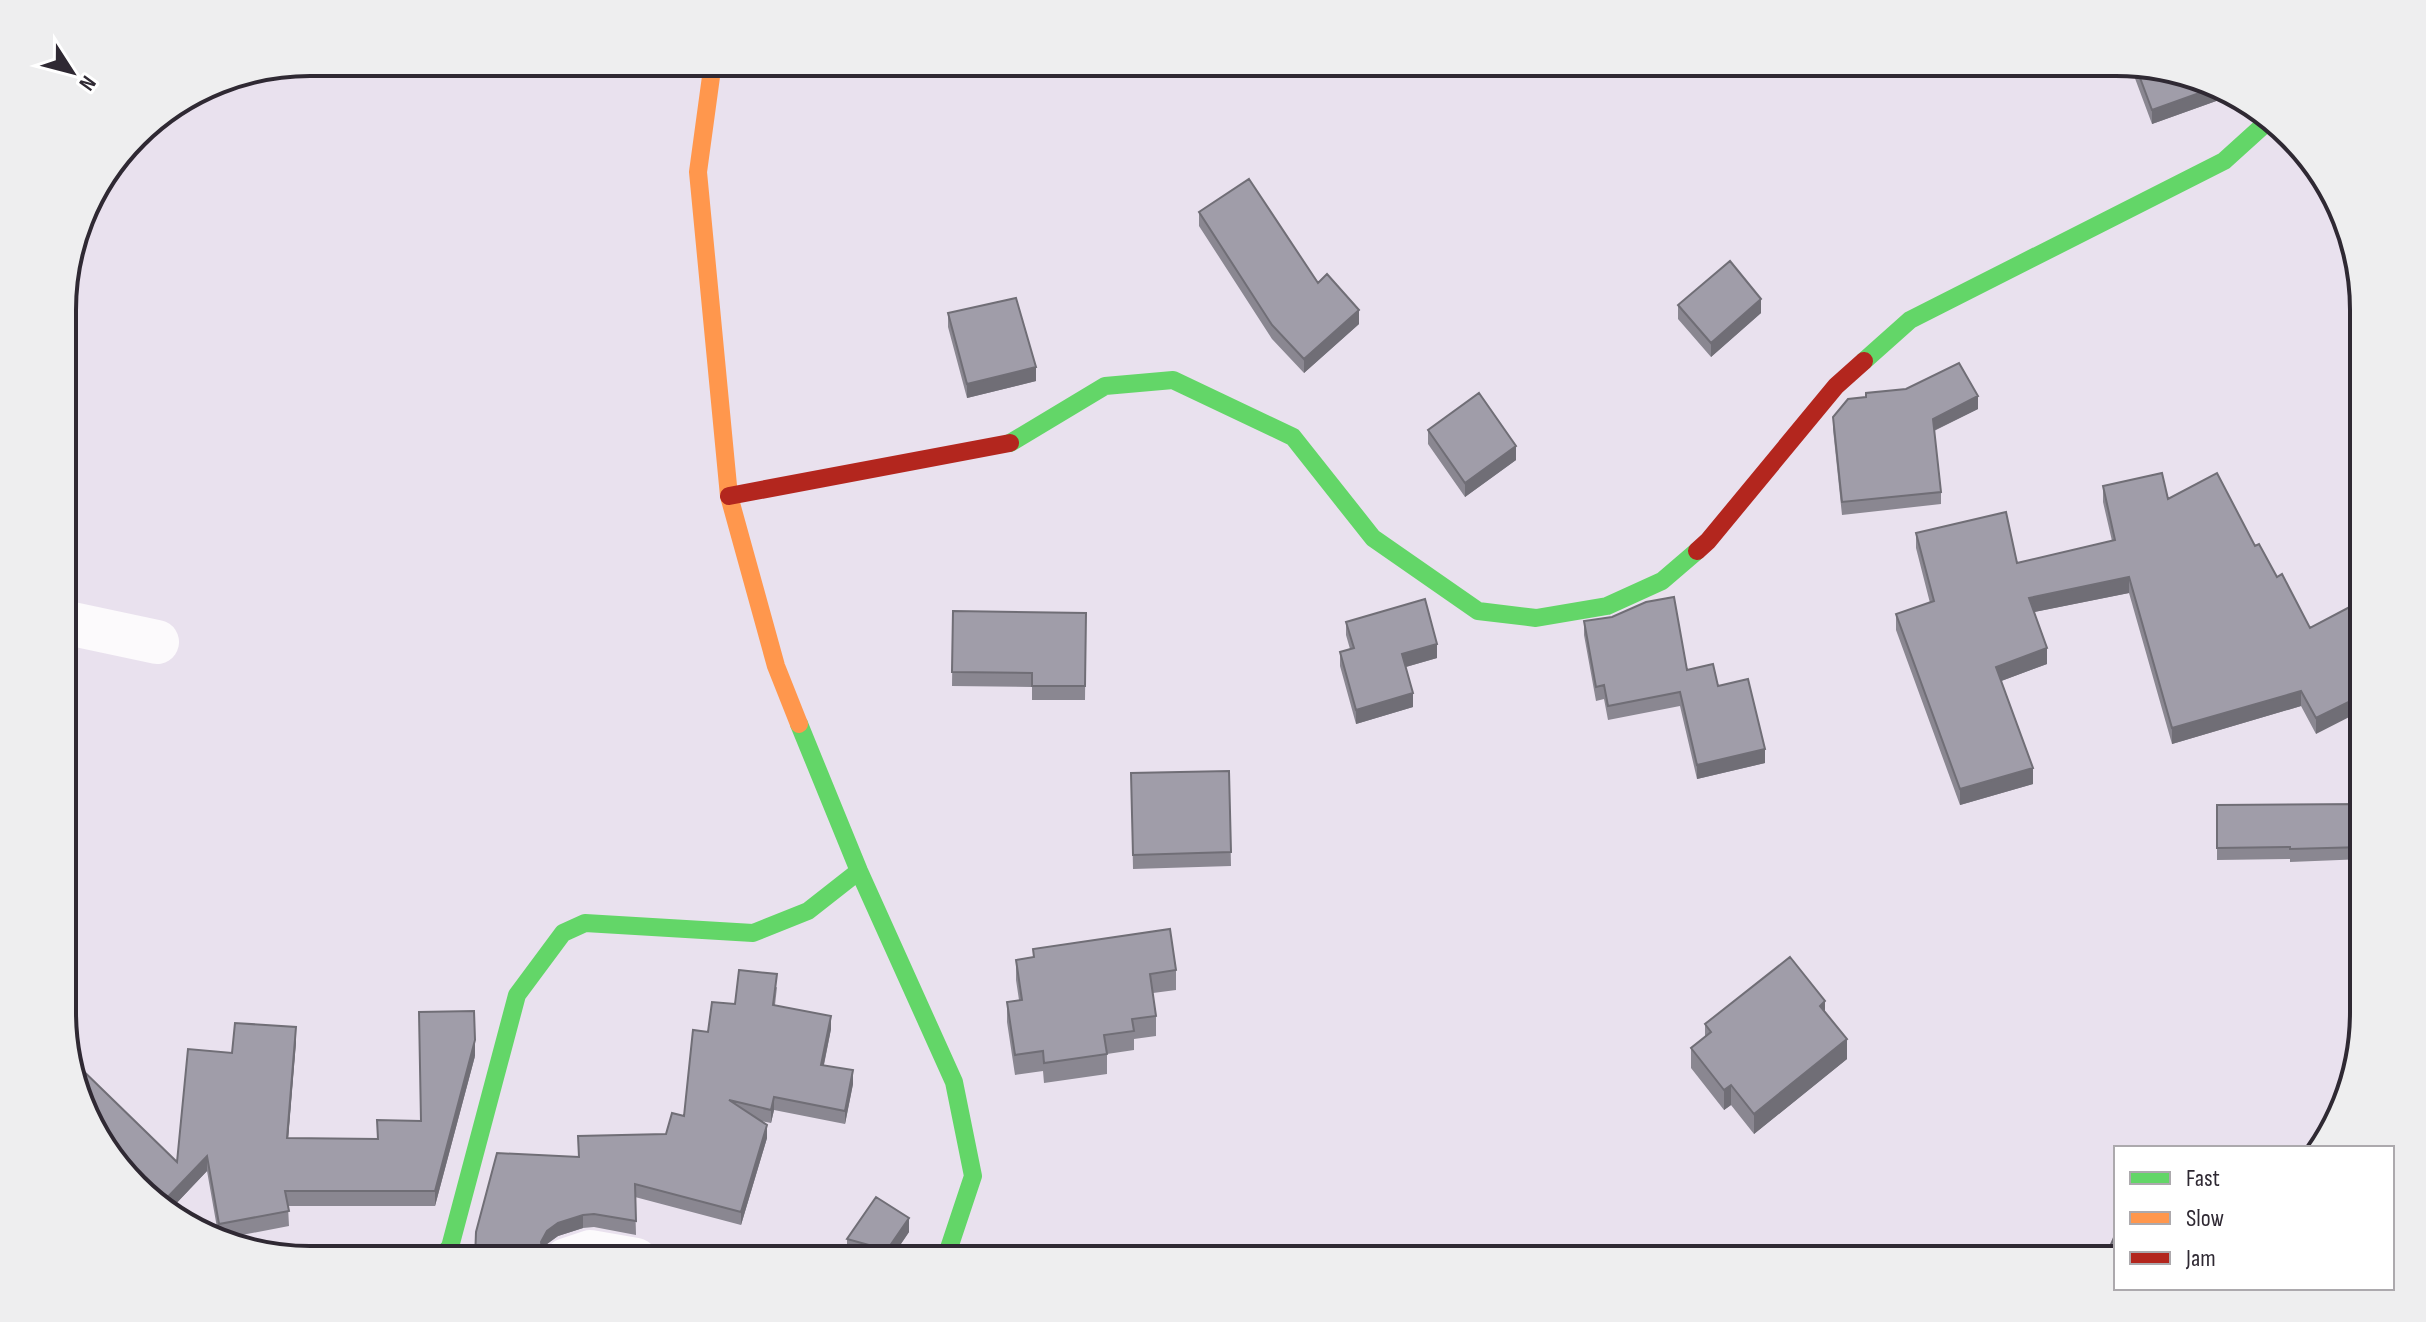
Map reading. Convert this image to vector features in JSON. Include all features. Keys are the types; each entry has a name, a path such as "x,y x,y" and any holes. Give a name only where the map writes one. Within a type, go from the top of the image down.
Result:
{"street":[{"path":"711,76 698,172 729,496 776,666 859,871 954,1082 973,1176 950,1246"},
{"path":"729,496 1010,443 1105,386 1173,380 1293,437 1373,538 1478,611 1536,618 1607,606 1662,581 1708,541 1836,386 1910,320 2224,161 2261,127"},
{"path":"77,625 157,642"},
{"path":"450,1246 517,995 563,933 585,923 753,933 808,911 859,871"}],"building":[{"path":"2140,78 2162,80 2201,92 2152,110"},
{"path":"1249,179 1318,283 1327,274 1359,310 1304,359 1272,325 1199,212"},
{"path":"1730,261 1761,299 1711,343 1678,305"},
{"path":"1016,298 1036,367 967,384 948,313"},
{"path":"1959,363 1978,396 1933,419 1941,492 1842,502 1833,417 1848,399 1866,397 1866,393 1906,389"},
{"path":"1479,393 1516,446 1465,483 1428,430"},
{"path":"2162,473 2168,499 2217,473 2255,546 2259,544 2277,577 2282,574 2310,628 2350,607 2350,701 2316,718 2301,691 2172,728 2129,577 2029,598 2047,648 1996,667 2033,768 1960,789 1896,614 1934,601 1916,533 2006,512 2017,563 2115,540 2103,486"},
{"path":"1674,597 1687,670 1713,664 1718,686 1748,679 1765,749 1697,765 1680,692 1608,706 1604,685 1596,687 1584,621 1612,617 1646,602"},
{"path":"1425,599 1437,644 1402,654 1413,693 1356,710 1340,652 1354,648 1346,622"},
{"path":"953,611 1086,613 1085,686 1032,686 1032,673 952,672"},
{"path":"1229,771 1231,852 1133,855 1131,773"},
{"path":"2350,804 2350,847 2217,848 2217,805"},
{"path":"1170,929 1176,970 1150,974 1156,1016 1132,1019 1134,1031 1104,1035 1107,1054 1044,1063 1043,1051 1015,1055 1007,1002 1022,1000 1016,960 1034,957 1033,949"},
{"path":"1790,957 1825,1001 1820,1006 1847,1039 1754,1114 1731,1085 1724,1090 1691,1048 1711,1032 1705,1024"},
{"path":"739,970 777,974 773,1005 831,1016 821,1065 853,1070 845,1111 774,1097 771,1110 729,1100 767,1125 741,1212 635,1184 636,1221 583,1215 558,1223 547,1231 542,1246 476,1246 476,1232 497,1153 579,1157 578,1136 666,1134 672,1113 684,1116 693,1030 708,1032 712,1002 735,1004"},
{"path":"474,1011 475,1040 435,1191 285,1191 289,1211 219,1224 207,1156 167,1197 124,1154 107,1129 84,1071 177,1162 188,1049 232,1053 235,1023 296,1027 287,1138 378,1139 377,1120 421,1121 419,1012"},
{"path":"876,1197 909,1218 890,1246 871,1246 847,1239"}],"traffic: fast":[{"path":"1864,361 1910,320 2224,161 2261,127"},
{"path":"1010,443 1105,386 1173,380 1293,437 1373,538 1478,611 1536,618 1607,606 1662,581 1697,551"},
{"path":"799,724 859,871 954,1082 973,1176 950,1246"},
{"path":"450,1246 517,995 563,933 585,923 753,933 808,911 859,871"}],"traffic: slow":[{"path":"711,76 698,172 729,496 776,666 799,724"}],"traffic: jam":[{"path":"1697,551 1836,386 1864,361"},
{"path":"729,496 1010,443"}]}
